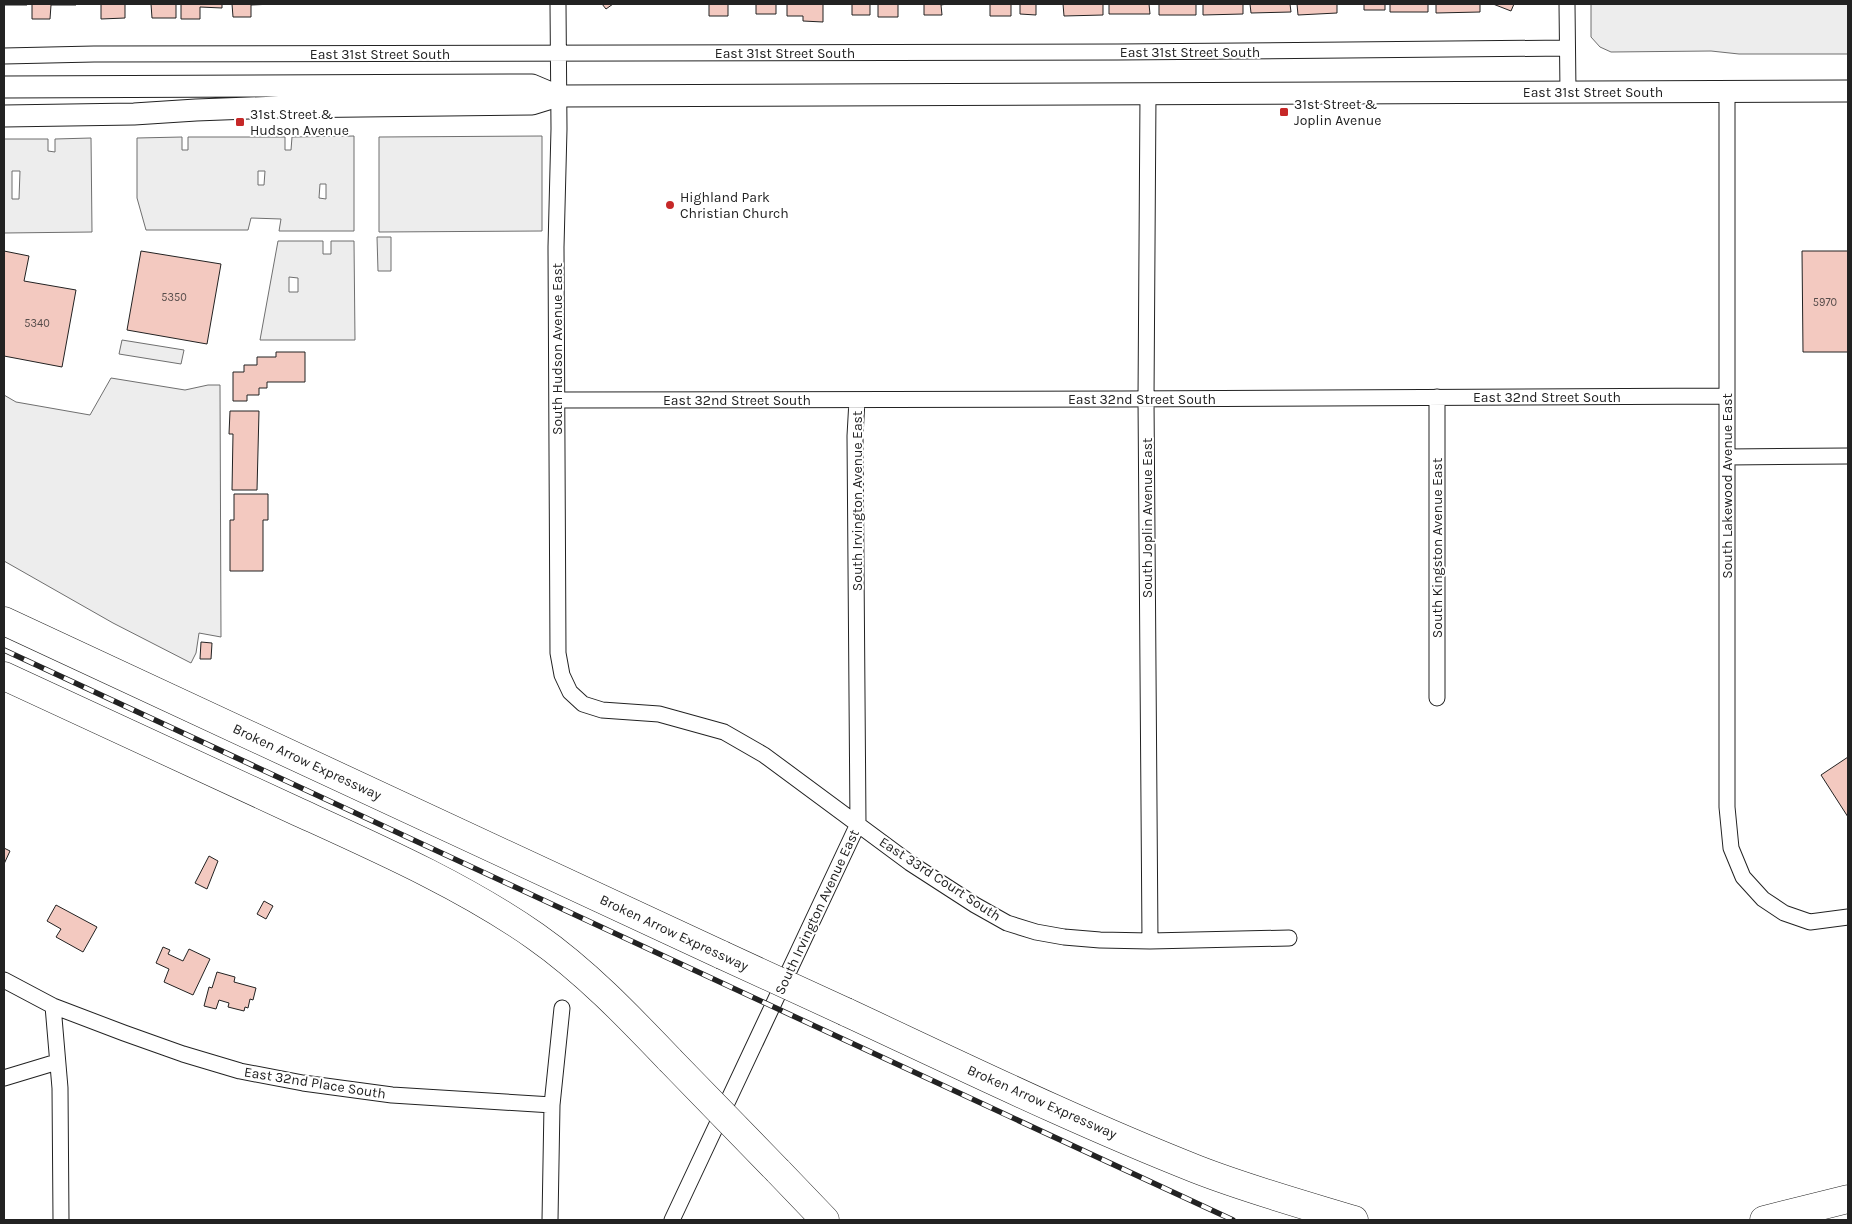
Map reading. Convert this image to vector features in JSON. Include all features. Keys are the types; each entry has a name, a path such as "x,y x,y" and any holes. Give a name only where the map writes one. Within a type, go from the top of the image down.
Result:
{"highway":[{"name":"Broken Arrow Expressway","path":"4,621 1107,1132 1197,1169 1354,1220"},
{"path":"4,676 334,828 431,875 535,936 627,1015 825,1220"},
{"path":"1764,1220 1848,1199"}],"main road":[{"name":"East 31st Street South","path":"4,87 532,85 558,96"},
{"name":"East 31st Street South","path":"4,116 134,114 289,107 532,104 558,96 1848,91"}],"street":[{"name":"South Hudson Avenue East","path":"558,4 558,653 562,675 570,692"},
{"path":"1567,4 1568,92"},
{"name":"East 31st Street South","path":"4,56 1128,52 1567,48"},
{"name":"South Lakewood Avenue East","path":"1727,92 1726,807 1732,848 1743,877 1763,899 1784,913 1810,922 1848,917"},
{"name":"South Joplin Avenue East","path":"1148,94 1146,399 1150,941"},
{"name":"East 32nd Street South","path":"557,400 1727,396"},
{"name":"South Kingston Avenue East","path":"1437,397 1437,698"},
{"name":"South Irvington Avenue East","path":"672,1220 858,824 857,400"},
{"path":"1727,457 1848,456"},
{"name":"East 33rd Court South","path":"570,692 583,704 602,710 659,714 724,732 764,755 910,863 975,905 1007,923 1036,932 1064,937 1150,941 1289,938"},
{"name":"East 32nd Place South","path":"4,980 53,1006 183,1054 240,1071 303,1083 392,1095 552,1105"},
{"path":"53,1006 60,1088 61,1220"},
{"path":"550,1220 552,1105 562,1008"},
{"path":"4,1078 57,1062"}],"shaded area":[{"path":"1591,4 1848,4 1848,54 1739,54 1711,51 1611,52 1600,47 1591,37"},
{"path":"354,136 354,231 279,231 281,219 251,218 248,230 146,230 137,198 137,138 182,137 182,150 188,150 188,137 285,137 285,150 291,150 292,137","holes":["258,171 265,171 264,185 258,185","320,184 326,184 326,199 319,198"]},
{"path":"542,136 542,231 379,232 379,137"},
{"path":"91,138 92,232 4,233 4,139 48,139 48,151 55,152 55,139","holes":["12,171 20,171 19,199 12,199"]},
{"path":"377,237 391,237 391,271 378,271"},
{"path":"278,241 323,241 323,254 331,254 331,241 354,241 355,340 260,340","holes":["289,277 298,278 298,292 289,292"]},
{"path":"122,340 184,350 181,364 119,354"},
{"path":"111,378 185,390 208,385 220,385 221,637 199,633 196,653 191,663 113,623 4,561 4,395 16,402 90,415"}],"building":[{"path":"27,4 27,5 4,5"},
{"path":"32,4 76,5 51,5 50,19 32,19"},
{"path":"101,4 125,4 125,18 101,19"},
{"path":"151,4 176,4 176,18 152,18"},
{"path":"181,4 222,4 222,8 200,7 200,19 181,19"},
{"path":"232,4 274,4 251,5 251,17 233,17"},
{"path":"602,4 613,4 606,9"},
{"path":"709,4 728,4 728,16 709,16"},
{"path":"756,4 776,4 776,14 756,14"},
{"path":"787,4 823,4 823,22 803,21 803,16 787,16"},
{"path":"852,4 870,4 870,15 852,15"},
{"path":"878,4 898,4 898,17 878,17"},
{"path":"924,4 947,4 941,5 942,15 924,15"},
{"path":"990,4 1011,4 1011,16 990,16"},
{"path":"1020,4 1036,4 1036,15 1020,14"},
{"path":"1063,4 1103,4 1103,15 1064,16"},
{"path":"1109,4 1149,4 1150,14 1109,14"},
{"path":"1159,4 1196,4 1196,15 1159,15"},
{"path":"1203,4 1243,4 1243,14 1203,15"},
{"path":"1250,4 1290,4 1291,12 1251,13"},
{"path":"1297,4 1337,4 1337,13 1298,15"},
{"path":"1364,4 1385,4 1385,10 1364,10"},
{"path":"1390,4 1428,4 1428,12 1390,12"},
{"path":"1436,4 1480,4 1480,12 1436,13"},
{"path":"1493,4 1514,4 1511,11"},
{"path":"4,251 29,256 24,281 76,290 62,367 4,356"},
{"path":"141,251 221,264 207,344 127,330"},
{"path":"1802,251 1848,251 1848,352 1803,352"},
{"path":"276,352 305,352 305,382 267,382 267,388 259,388 259,395 247,395 247,401 233,401 233,372 244,372 244,365 257,365 257,357 276,357"},
{"path":"230,411 259,411 257,490 232,490 233,434 229,434"},
{"path":"234,494 268,494 268,520 263,520 263,571 230,571 230,520 234,520"},
{"path":"201,642 212,643 211,659 200,659"},
{"path":"1848,757 1848,817 1821,775"},
{"path":"4,848 10,851 4,864"},
{"path":"209,856 218,861 207,889 195,883"},
{"path":"264,901 273,906 266,919 257,914"},
{"path":"56,905 97,927 83,952 56,937 61,929 47,921"},
{"path":"163,947 170,950 168,954 183,961 189,949 210,959 193,995 164,982 169,969 156,963"},
{"path":"217,972 235,977 234,982 256,988 253,1000 250,999 248,1008 245,1007 244,1011 228,1007 229,1003 219,1000 216,1009 204,1006 209,987 212,988"}],"railway":[{"path":"4,650 1233,1220"}],"place":[{"name":"31st Street & Joplin Avenue","path":"1284,112"},
{"name":"31st Street & Hudson Avenue","path":"240,122"},
{"name":"Highland Park Christian Church","path":"670,205"}]}
